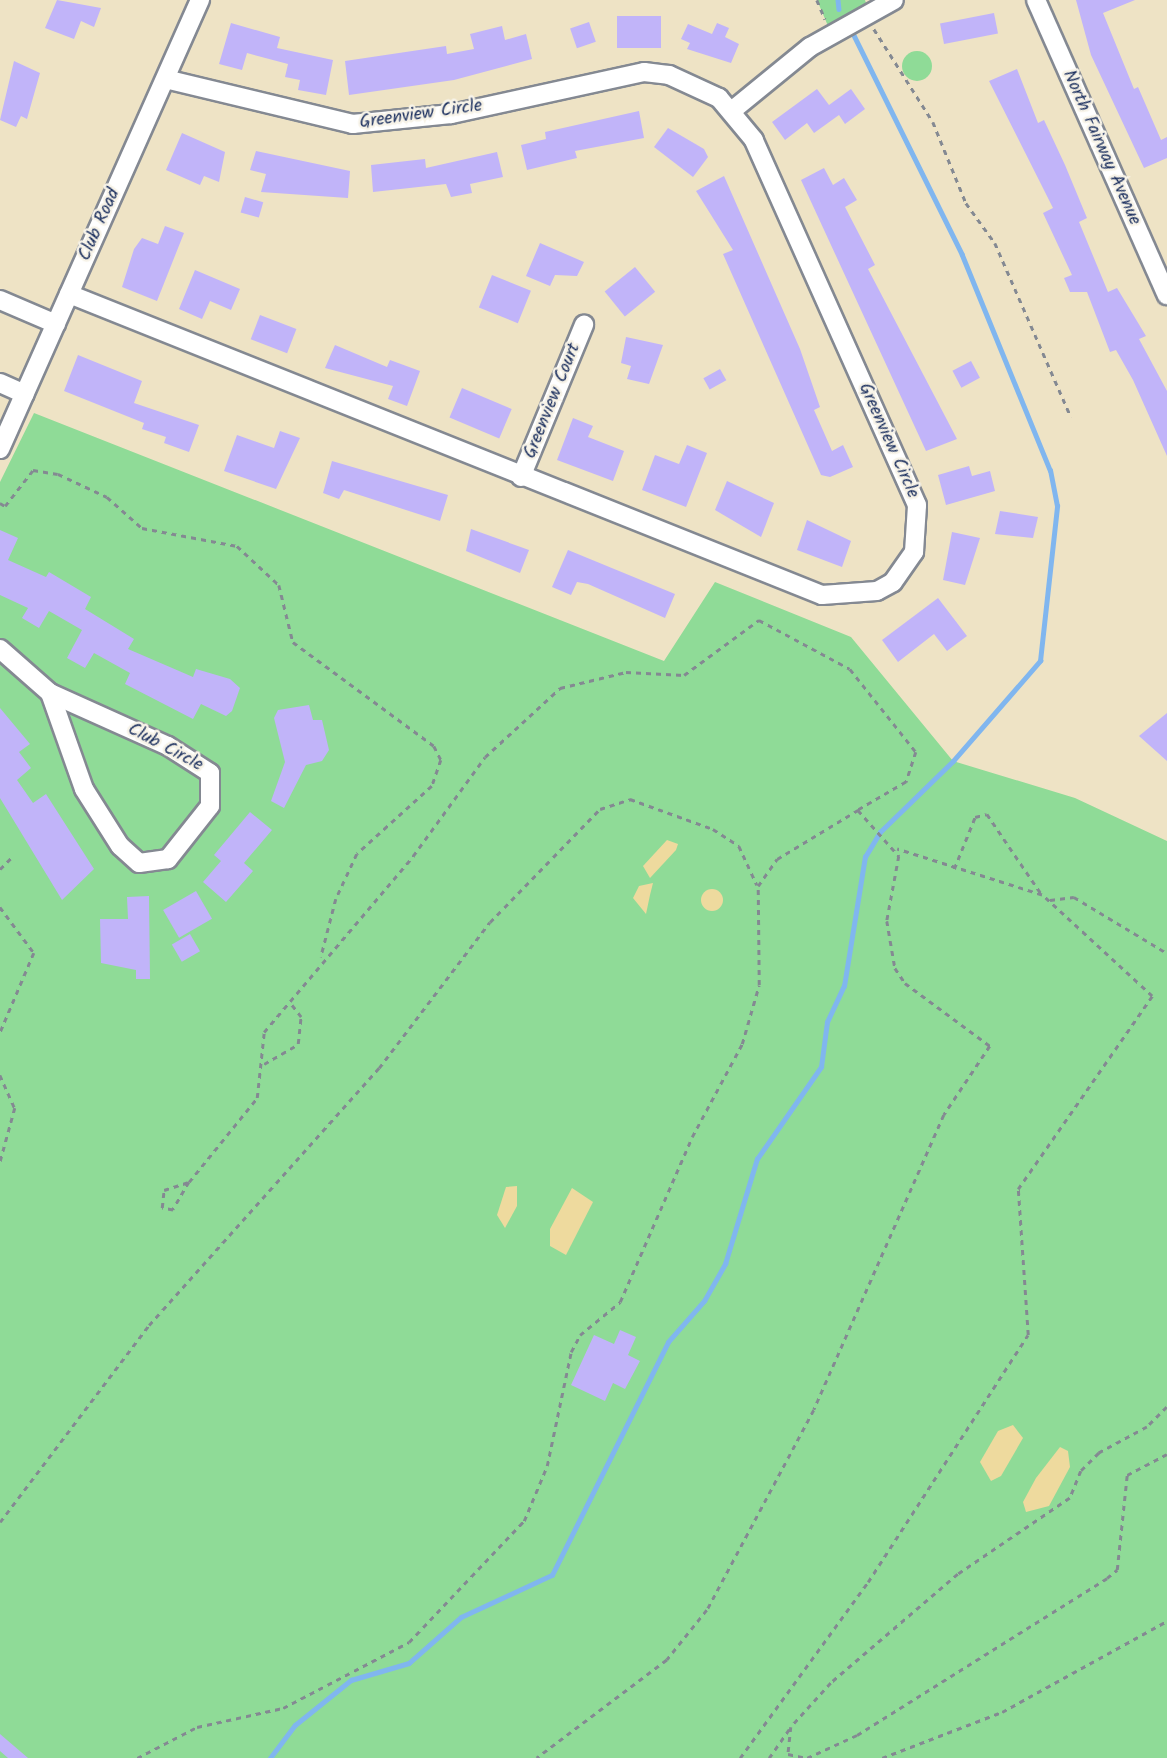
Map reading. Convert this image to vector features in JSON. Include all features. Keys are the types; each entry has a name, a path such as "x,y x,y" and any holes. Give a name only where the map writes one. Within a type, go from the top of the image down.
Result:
{"street":[{"name":"Club Road","path":"0,449 200,0"},
{"path":"734,109 831,33 894,0"},
{"name":"North Fairway Avenue","path":"1036,0 1167,295"},
{"name":"Greenview Circle","path":"69,294 521,477 822,595 877,591 905,569 917,541 917,505 754,140 734,109 695,85 644,72 451,114 353,124 166,79"},
{"path":"0,300 56,324"},
{"name":"Greenview Court","path":"521,477 584,325"},
{"path":"0,383 25,394"},
{"name":"Club Circle","path":"0,649 50,693 168,746 210,773 211,806 168,859 139,863 120,846 84,789 50,693"}],"path":[{"path":"817,0 831,33"},
{"path":"866,13 933,122 966,203 995,243 1070,417"},
{"path":"0,503 5,506 33,470 58,474 107,497 142,528 237,546 279,584 293,642 434,746 441,760 432,786 357,854 320,961"},
{"path":"190,1182 164,1190 162,1208 173,1210 190,1182 257,1098 264,1064 264,1032 290,1004 320,961 413,856 492,749 549,696 603,675 684,675 759,620 850,668 916,752 906,782 777,859 758,886"},
{"path":"0,1522 149,1325 379,1068 490,922 610,801 630,799 724,835 747,858 758,886 759,985 742,1044 692,1137 620,1302 580,1335 572,1352 547,1466 524,1521 409,1642 283,1708 197,1727 137,1758"},
{"path":"740,1758 868,1582 1028,1335 1018,1189 1152,996 1050,900 1042,895 897,849 858,810"},
{"path":"954,869 975,817 987,814 1042,895"},
{"path":"537,1758 667,1660 714,1600 814,1410 944,1115 990,1046 905,983 895,968 887,920 897,849"},
{"path":"0,869 12,857"},
{"path":"1050,900 1074,897 1167,953"},
{"path":"0,907 34,953 0,1033"},
{"path":"264,1064 298,1044 301,1017 290,1004"},
{"path":"0,1075 15,1108 0,1163"},
{"path":"769,1758 791,1727 872,1646 969,1566 1049,1515 1070,1498 1081,1471 1099,1453 1147,1427 1167,1407"},
{"path":"791,1727 788,1754 818,1754 1107,1578 1117,1570 1127,1475 1167,1454"},
{"path":"882,1758 1002,1712 1167,1621"}],"green space":[{"path":"817,0 865,0 869,12 831,33"},
{"path":"917,51 928,55 932,66 928,77 917,81 906,77 902,66 906,55"},
{"path":"34,413 664,661 715,582 851,637 953,761 1075,798 1167,841 1167,1758 0,1758 0,482"}],"sand":[{"path":"667,840 678,844 676,850 650,878 643,866"},
{"path":"653,883 646,914 633,898 639,886"},
{"path":"712,889 720,892 723,900 720,908 712,911 704,908 701,900 704,892"},
{"path":"517,1186 517,1206 505,1228 497,1215 506,1187"},
{"path":"572,1188 593,1202 566,1255 550,1246 550,1229"},
{"path":"1013,1425 1023,1438 1001,1476 991,1481 980,1462 998,1431"},
{"path":"1060,1447 1068,1451 1070,1467 1049,1506 1026,1512 1023,1502 1036,1478"}],"building":[{"path":"57,0 101,8 94,27 81,21 74,39 45,28"},
{"path":"1076,0 1135,0 1103,13 1134,89 1138,87 1161,140 1167,137 1167,158 1144,168 1091,55"},
{"path":"994,13 998,34 944,44 940,23"},
{"path":"617,16 661,16 661,48 617,48"},
{"path":"589,22 596,42 577,48 570,29"},
{"path":"231,23 280,37 277,48 333,60 326,95 298,90 300,80 285,77 288,64 247,53 242,70 219,64"},
{"path":"717,23 729,28 725,37 739,44 731,63 687,49 690,43 681,39 688,24 712,34"},
{"path":"502,26 505,40 526,34 532,59 454,80 349,95 345,61 446,46 447,54 474,49 470,34"},
{"path":"14,61 40,73 27,119 21,116 16,127 0,120"},
{"path":"1017,69 1038,123 1044,120 1087,218 1079,222 1108,292 1117,288 1146,336 1139,339 1167,391 1167,456 1133,380 1116,350 1110,352 1087,292 1070,292 1064,278 1072,275 1043,213 1053,208 989,81"},
{"path":"817,89 829,105 851,89 865,109 845,124 839,115 814,133 807,123 785,140 772,122"},
{"path":"639,111 644,138 575,151 577,158 527,170 521,145 546,139 545,132"},
{"path":"668,128 704,149 708,157 693,177 654,147"},
{"path":"182,133 225,152 219,182 204,176 200,185 166,170"},
{"path":"256,151 350,171 348,198 261,192 266,174 250,170"},
{"path":"497,152 503,177 470,184 472,193 451,197 446,184 373,192 371,165 425,159 426,168"},
{"path":"824,168 833,185 844,178 857,200 845,207 875,265 868,269 957,439 926,451 801,180"},
{"path":"724,176 800,349 820,407 814,410 832,451 843,445 853,467 830,477 821,475 723,254 733,250 696,191"},
{"path":"245,197 263,202 259,218 241,212"},
{"path":"165,226 184,233 157,301 122,287 134,249 142,238 158,244"},
{"path":"540,243 584,262 577,276 555,275 550,286 526,276"},
{"path":"635,267 655,292 625,316 605,292"},
{"path":"195,270 240,289 231,310 210,301 202,319 179,309"},
{"path":"492,275 531,291 518,323 479,307"},
{"path":"260,315 296,329 287,353 251,339"},
{"path":"626,337 663,345 649,384 627,379 631,366 621,363"},
{"path":"335,345 387,367 390,360 420,371 407,406 388,399 393,386 325,368"},
{"path":"78,355 142,381 134,403 199,425 189,452 164,443 166,437 142,429 144,423 64,391"},
{"path":"971,361 980,378 961,388 952,371"},
{"path":"720,369 726,380 710,390 703,378"},
{"path":"462,388 512,409 499,439 449,417"},
{"path":"573,418 593,426 588,437 624,451 613,481 557,460"},
{"path":"280,431 300,438 276,489 224,471 237,435 274,448"},
{"path":"687,445 707,453 686,507 642,490 655,455 679,464"},
{"path":"332,461 448,495 440,521 344,490 339,499 323,493"},
{"path":"969,466 972,476 990,471 995,491 946,505 938,475"},
{"path":"727,481 774,503 761,537 715,510"},
{"path":"1000,511 1038,517 1033,538 995,534"},
{"path":"807,520 851,541 842,567 797,550"},
{"path":"471,529 529,550 520,573 466,551"},
{"path":"0,530 18,538 8,560 46,577 49,572 91,597 85,609 134,639 128,649 193,677 196,669 230,679 240,688 232,711 226,716 201,704 193,719 125,684 130,673 94,653 85,668 67,658 82,630 49,611 39,628 22,618 28,608 0,595"},
{"path":"952,532 980,538 965,585 943,580"},
{"path":"568,550 675,594 665,618 588,584 577,582 571,595 552,587"},
{"path":"938,598 967,636 947,651 934,634 898,662 882,640"},
{"path":"309,705 313,720 322,720 329,750 322,761 306,765 284,808 271,801 285,762 274,718 278,710"},
{"path":"0,708 30,744 19,752 31,768 17,780 33,803 46,794 94,869 62,900 0,798"},
{"path":"1167,713 1167,761 1139,736"},
{"path":"250,812 272,830 244,863 253,871 226,902 203,882 221,861 214,855"},
{"path":"196,891 212,919 179,938 163,910"},
{"path":"149,896 150,979 136,979 136,970 101,963 100,919 128,919 127,897"},
{"path":"190,934 200,951 182,962 172,944"},
{"path":"620,1330 636,1337 628,1355 640,1361 625,1389 613,1383 605,1401 571,1385 594,1335 614,1344"},
{"path":"0,1734 28,1758 8,1758 0,1751"}],"waterway":[{"path":"838,0 839,9"},
{"path":"270,1758 295,1725 351,1680 409,1663 461,1617 552,1575 668,1342 704,1301 725,1264 757,1159 821,1067 827,1022 844,986 865,857 880,832 953,761 1040,661 1057,506 1050,471 962,255 852,32"}]}
